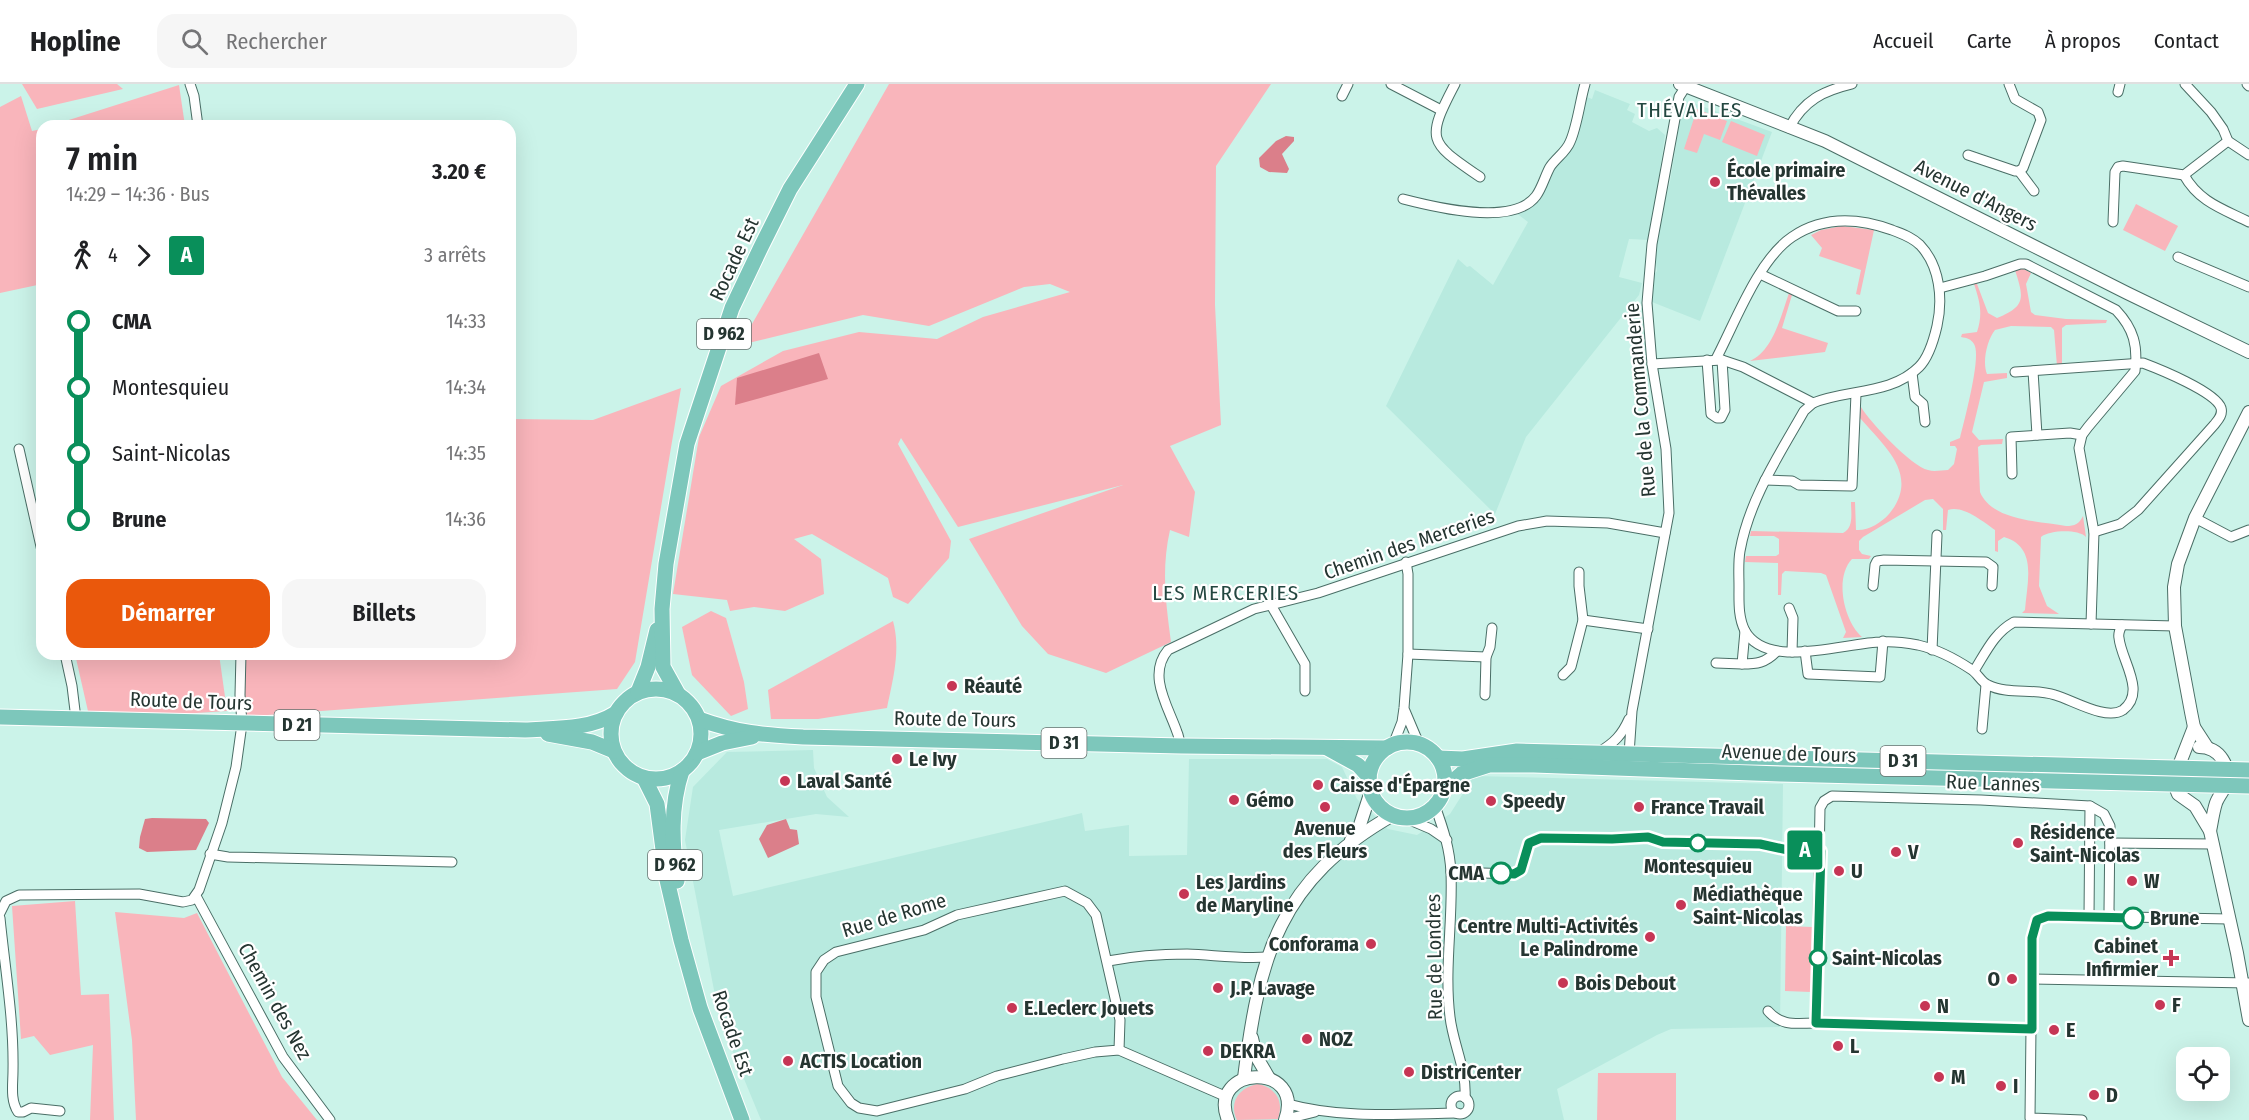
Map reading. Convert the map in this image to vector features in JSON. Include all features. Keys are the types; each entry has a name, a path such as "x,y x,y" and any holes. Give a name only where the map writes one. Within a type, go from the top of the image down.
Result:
{"main road":[{"name":"Rocade Est","path":"678,694 663,667 662,609 666,564 687,444 732,308 790,189 857,84"},
{"name":"Rocade Est","path":"638,692 648,667 662,609"},
{"path":"665,689 678,694 687,700 699,719 702,737 691,763 670,777 657,779 644,778 631,772 621,763 614,751 611,732 616,713 622,704 638,692 665,689"},
{"name":"Route de Tours","path":"0,717 525,730 590,724 616,713"},
{"name":"Route de Tours","path":"699,719 727,729 764,735 1181,746 1390,746"},
{"name":"Route de Tours","path":"525,730 592,742 614,751"},
{"name":"Route de Tours","path":"697,753 722,743 764,735"},
{"path":"1410,742 1419,744 1430,749 1438,758 1444,773 1444,789 1435,806 1426,813 1416,817 1399,817 1383,810 1375,801 1370,784 1374,761 1390,746 1410,742"},
{"name":"Route de Tours","path":"1324,746 1358,765 1370,784"},
{"name":"Avenue de Tours","path":"1438,758 1463,759 1517,751 2249,770"},
{"name":"Avenue de Tours","path":"1444,789 1461,774 1489,765 2249,786"},
{"name":"Rocade Est","path":"682,771 674,802 672,833 687,938 687,958"},
{"name":"Rocade Est","path":"644,778 657,804 667,880 681,940 704,1018 742,1120"}],"street":[{"path":"190,84 197,120"},
{"path":"1342,96 1348,84"},
{"path":"1391,84 1442,110"},
{"path":"1455,84 1435,130 1437,141 1443,152 1480,177"},
{"path":"1403,199 1441,209 1486,212 1518,209 1528,203 1536,197 1551,167 1571,140 1585,84"},
{"path":"1789,128 1804,107 1828,90 1852,84"},
{"path":"2009,84 2015,99 2038,112 2041,120 2024,168 2019,171"},
{"path":"2185,84 2211,112 2229,141 2249,155"},
{"name":"Avenue d'Angers","path":"1683,85 1824,141 2249,352"},
{"name":"Rue de la Commanderie","path":"1629,754 1632,711 1669,513 1666,449 1652,364 1647,303 1653,244 1678,97 1683,85"},
{"path":"2113,222 2115,172 2118,167 2184,175 2229,141"},
{"path":"1968,155 2019,171 2034,191"},
{"path":"2184,175 2191,189 2205,201 2249,222"},
{"path":"1715,360 1725,410 1721,418 1710,414 1715,360 1765,264 1791,237 1817,225 1837,221 1861,221 1873,223 1913,238 1928,255 1940,288 1934,337 1921,365 1894,383 1813,403 1804,411 1765,480 1747,521 1740,553 1739,612 1745,631 1742,664"},
{"path":"2178,257 2249,287"},
{"path":"1940,288 2026,264 2116,310 2127,321 2135,340 2135,371 2082,435 2079,448 2094,532 2091,624"},
{"path":"1760,274 1838,311 1856,311"},
{"path":"1652,364 1715,360 1743,367 1813,403"},
{"path":"2015,372 2143,363 2203,391 2217,401 2222,411 2214,425 2138,510 2120,524 2094,532"},
{"path":"2033,371 2037,435"},
{"path":"1912,373 1916,396 1923,404 1925,422"},
{"path":"1765,480 1792,481 1799,485 1852,486 1856,394"},
{"path":"2210,831 2216,803 2225,785 2228,769 2222,758 2207,747 2194,727 2175,626 2174,587 2178,564 2195,518 2249,412"},
{"path":"2012,474 2011,437 2070,433 2082,435"},
{"path":"19,448 36,524"},
{"path":"2195,518 2231,537 2249,530"},
{"name":"Chemin des Merceries","path":"1181,746 1161,689 1158,669 1161,658 1168,650 1254,609 1318,593 1518,526 1547,521 1608,523 1665,533"},
{"path":"1932,650 1937,536"},
{"path":"1873,586 1877,561 1935,561 1991,564 1993,567 1992,586"},
{"path":"1390,746 1402,722 1404,708 1408,654 1406,562"},
{"path":"1563,675 1571,667 1583,620 1579,594 1579,572"},
{"path":"1271,605 1305,664 1305,691"},
{"path":"1789,608 1792,618 1792,652"},
{"path":"1583,620 1648,628"},
{"path":"1974,671 1994,638 2003,628 2014,622 2175,626"},
{"path":"1745,631 1754,641 1776,652 1805,651 1883,641 1919,645 1974,671 1986,685 2053,694 2109,715 2129,704 2133,694 2133,684 2118,636 2122,625"},
{"path":"1485,694 1486,657 1490,647 1492,628"},
{"path":"1805,651 1808,674 1880,677 1883,641"},
{"path":"1716,663 1758,664 1767,661 1776,652"},
{"path":"1408,654 1486,657"},
{"path":"66,660 76,719"},
{"path":"0,913 6,901 19,895 139,894 183,902 188,902 196,896 222,823 230,789 242,724 241,660"},
{"path":"1982,729 1986,685"},
{"path":"1404,708 1419,744"},
{"name":"Rue de la Commanderie","path":"1596,753 1621,735 1632,711"},
{"path":"2194,727 2174,784 2178,794 2195,806 2210,831 2246,983 2249,1020"},
{"path":"2188,748 2207,747"},
{"path":"1533,765 1607,764 1616,762 1629,754"},
{"path":"1244,1078 1250,1031 1267,957 1281,923 1294,900 1308,883 1348,845 1359,828 1370,784"},
{"name":"Rue Lannes","path":"1821,851 1820,808 1824,801 1832,796 2090,806"},
{"path":"2195,806 2216,803"},
{"name":"Rue de Londres","path":"1435,806 1447,840 1451,872 1448,943 1450,1018 1466,1085 1458,1100"},
{"path":"2089,916 2090,806 2104,814 2110,826 2109,910 2111,917"},
{"path":"1348,845 1399,817 1431,829 1447,840"},
{"path":"1451,872 1514,874 1525,864 1529,843 1541,838 1648,837 1663,842 1760,844 1788,850 1821,851 1816,1023"},
{"path":"2110,843 2213,844"},
{"path":"210,854 228,857 452,862"},
{"name":"Rue de Rome","path":"1119,1050 1120,1020 1096,915 1087,903 1065,891 957,915 924,930 836,952 824,960 816,972 816,997 838,1086 851,1103 867,1110 877,1111 922,1101 965,1089 997,1076 1063,1059 1095,1052 1119,1050 1227,1097"},
{"name":"Chemin des Nez","path":"196,896 283,1057 330,1120"},
{"path":"2082,1120 2030,1118 2032,938 2037,920 2048,916 2229,919"},
{"path":"0,918 14,1032 12,1095 14,1107 18,1112 31,1108 60,1111"},
{"path":"1108,961 1136,956 1188,954 1267,957"},
{"path":"2032,979 2246,983"},
{"path":"1768,1011 1776,1020 1784,1023 2032,1029"},
{"path":"1250,1031 1256,1056 1269,1078 1282,1088 1288,1104 1285,1119 1317,1112 1460,1116 1469,1108"},
{"path":"1228,1120 1225,1107 1227,1097 1237,1083 1252,1076 1269,1078"},
{"path":"1458,1100 1452,1109 1460,1116"},
{"path":"1426,1114 1458,1100 1469,1103 1473,1120"},
{"path":"1288,1104 1317,1112"}],"shaded area":[{"path":"22,84 117,84 123,89 37,109"},
{"path":"889,84 1271,84 1216,166 1215,305 1221,425 1170,446 1195,492 1189,537 1170,530 1167,545 1165,586 1171,642 1106,673 1048,654 1022,626 969,539 1123,485 958,527 901,438 898,444 951,541 949,558 908,604 893,597 888,578 812,534 794,539 821,559 824,594 785,611 754,607 730,611 727,600 673,594 699,437 721,386 783,351 859,332 937,339 983,317 1070,292 1050,284 1024,287 929,326 863,315 740,345"},
{"path":"179,85 184,120 69,120"},
{"path":"1595,90 1630,104 1627,110 1635,114 1632,122 1649,131 1657,128 1665,135 1650,240 1629,239 1619,277 1642,283 1639,295 1526,437 1495,514 1386,406 1458,259 1493,285 1528,222 1515,212 1522,211 1542,195 1545,180 1565,154 1584,96 1592,99"},
{"path":"21,96 32,131 36,130 36,285 0,293 0,107"},
{"path":"1688,101 1772,132 1700,321 1652,302 1651,296 1654,275 1657,271 1655,255 1661,213 1670,182 1682,108"},
{"path":"1697,109 1727,121 1720,140 1704,134 1697,153 1684,149"},
{"path":"1731,121 1765,135 1757,156 1722,142"},
{"path":"1286,136 1294,137 1294,141 1282,154 1289,169 1287,173 1269,172 1260,167 1259,158 1276,141"},
{"path":"2136,204 2178,226 2165,251 2123,230"},
{"path":"1842,226 1874,230 1860,295 1856,294 1861,270 1819,256 1822,248 1811,235 1821,230"},
{"path":"2015,270 2031,273 2026,284 2031,312 2035,315 2066,319 2107,320 2106,323 2066,325 2062,328 2062,365 2057,366 2054,330 2051,327 2011,326 1995,330 1986,351 1987,374 2007,373 2007,378 1984,382 1972,432 1979,440 2003,439 2002,444 1978,447 1980,492 1986,502 1995,509 2017,518 2066,526 2076,524 2083,516 2086,537 2082,534 2064,531 2041,537 2039,586 2047,606 2059,614 2022,613 2025,610 2028,567 2022,549 2015,542 2004,537 1998,541 1998,552 1995,551 1995,530 1960,510 1948,510 1946,530 1943,530 1943,509 1933,499 1925,500 1859,541 1859,550 1862,554 1871,556 1869,559 1852,559 1843,577 1843,588 1850,621 1862,637 1843,638 1846,632 1826,575 1785,571 1782,574 1781,595 1778,595 1778,563 1745,562 1746,556 1776,556 1779,554 1779,539 1774,536 1750,536 1751,531 1843,533 1849,528 1851,502 1855,502 1856,530 1874,526 1889,514 1898,500 1901,486 1900,474 1888,450 1860,418 1861,407 1882,433 1912,461 1928,470 1948,470 1954,464 1957,449 1955,446 1950,446 1950,442 1960,438 1976,361 1974,344 1969,339 1961,337 1962,334 1977,332 1979,326 1980,308 1974,284 1977,284 1988,313 1997,318 2018,305 2021,294"},
{"path":"1789,293 1792,295 1782,328 1828,343 1825,352 1750,361 1765,349 1770,341"},
{"path":"819,353 828,379 735,405 737,378"},
{"path":"681,388 635,662 617,689 241,717 239,660 516,660 516,419 593,420"},
{"path":"711,611 726,618 744,682 748,709 731,716 692,675 682,627"},
{"path":"893,621 896,654 887,708 818,719 771,719 768,690"},
{"path":"76,660 220,660 227,711 90,720"},
{"path":"813,750 814,768 827,797 849,817 816,814 719,830 733,896 1082,813 1085,831 1129,825 1129,856 1187,855 1189,759 1327,759 1342,767 1357,799 1388,829 1417,835 1450,814 1474,776 1783,784 1780,1027 1671,1029 1657,1035 1557,1089 1564,1120 761,1120 720,1021 685,840 693,787 727,752"},
{"path":"145,819 206,819 209,823 196,850 147,852 139,848 140,837"},
{"path":"786,819 790,829 797,830 799,844 768,858 759,839 767,825"},
{"path":"75,901 81,995 109,994 114,1120 90,1120 93,1045 50,1055 34,1036 21,1039 12,906"},
{"path":"115,912 184,918 197,913 282,1077 317,1120 136,1120 132,1040"},
{"path":"1786,926 1812,927 1811,992 1785,991"},
{"path":"1598,1073 1676,1073 1676,1120 1597,1120"},
{"path":"1258,1084 1270,1089 1277,1096 1280,1107 1278,1119 1237,1120 1234,1107 1237,1096 1246,1088"}],"bus line":[{"name":"A","path":"1501,873 1514,874 1521,870 1525,864 1529,843 1541,838 1648,837 1663,842 1760,844 1788,850 1821,851 1816,1023 2032,1029 2032,938 2037,920 2048,916 2133,918"}],"place":[{"name":"École primaire Thévalles","path":"1715,182"},
{"name":"Réauté","path":"952,686"},
{"name":"Le Ivy","path":"897,759"},
{"name":"Laval Santé","path":"785,781"},
{"name":"Caisse d'Épargne","path":"1318,785"},
{"name":"Gémo","path":"1234,800"},
{"name":"Speedy","path":"1491,801"},
{"name":"Avenue des Fleurs","path":"1325,807"},
{"name":"France Travail","path":"1639,807"},
{"name":"Montesquieu","path":"1698,843"},
{"name":"Résidence Saint-Nicolas","path":"2018,843"},
{"name":"V","path":"1896,852"},
{"name":"U","path":"1839,871"},
{"name":"CMA","path":"1501,873"},
{"name":"W","path":"2132,881"},
{"name":"Les Jardins de Maryline","path":"1184,894"},
{"name":"Médiathèque Saint-Nicolas","path":"1681,905"},
{"name":"Brune","path":"2133,918"},
{"name":"Centre Multi-Activités Le Palindrome","path":"1650,937"},
{"name":"Conforama","path":"1371,944"},
{"name":"Saint-Nicolas","path":"1818,958"},
{"name":"Cabinet Infirmier","path":"2171,958"},
{"name":"O","path":"2012,979"},
{"name":"Bois Debout","path":"1563,983"},
{"name":"J.P. Lavage","path":"1218,988"},
{"name":"F","path":"2160,1005"},
{"name":"N","path":"1925,1006"},
{"name":"E.Leclerc Jouets","path":"1012,1008"},
{"name":"E","path":"2054,1030"},
{"name":"NOZ","path":"1307,1039"},
{"name":"L","path":"1838,1046"},
{"name":"DEKRA","path":"1208,1051"},
{"name":"ACTIS Location","path":"788,1061"},
{"name":"DistriCenter","path":"1409,1072"},
{"name":"M","path":"1939,1077"},
{"name":"I","path":"2001,1086"},
{"name":"D","path":"2094,1095"}],"district":[{"name":"THÉVALLES","path":"1690,110"},
{"name":"LES MERCERIES","path":"1226,593"}]}
